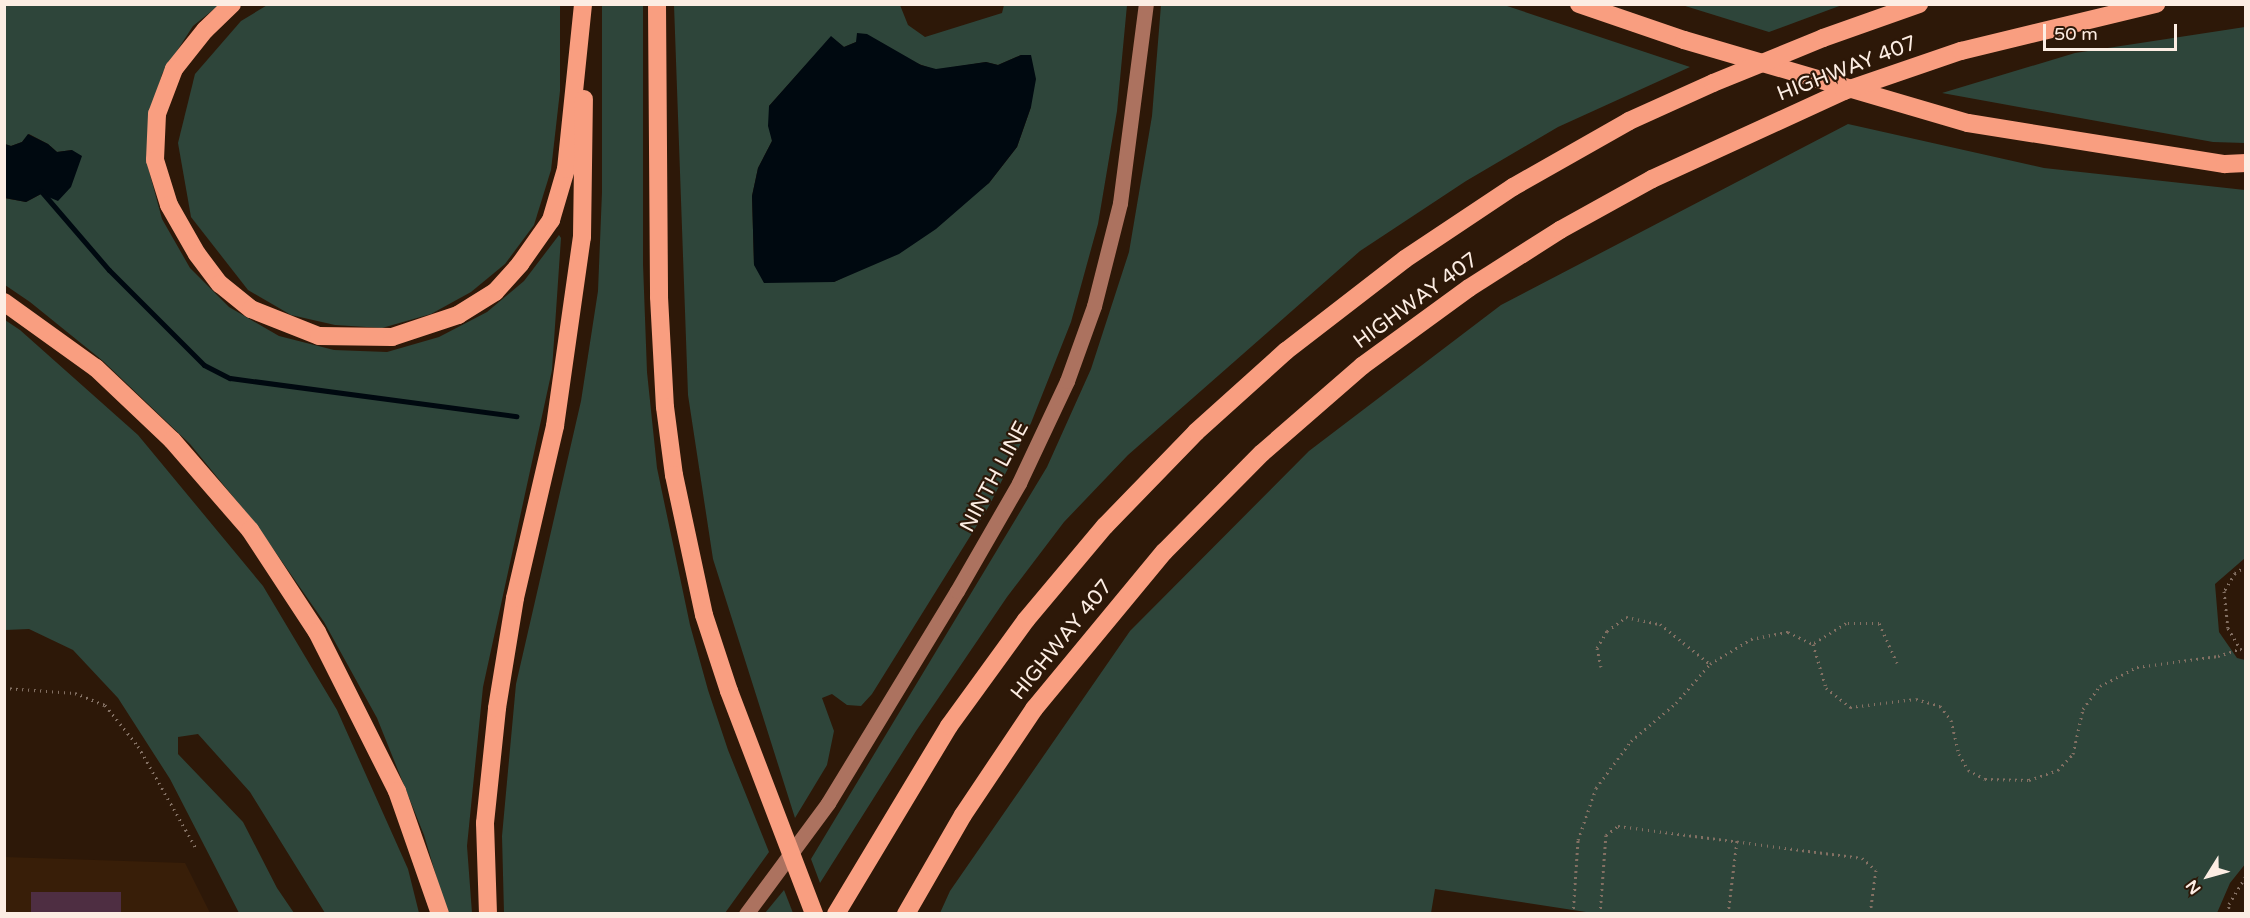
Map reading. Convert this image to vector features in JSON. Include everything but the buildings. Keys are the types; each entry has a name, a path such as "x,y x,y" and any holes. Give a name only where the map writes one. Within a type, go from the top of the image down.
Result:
{"highway":[{"path":"232,4 205,30 174,69 157,114 154,160 169,205 197,254 220,284 251,309 319,336 392,337 458,315 495,292 520,264 551,220 566,169 584,4"},
{"path":"488,914 485,824 497,708 515,598 555,426 582,237 584,4"},
{"path":"1579,4 1684,40 1968,123 2225,164 2246,163"},
{"name":"HIGHWAY 407","path":"837,914 949,726 1026,620 1105,526 1196,432 1286,351 1405,259 1513,187 1629,122 1713,83 1822,38 1919,4"},
{"name":"HIGHWAY 407","path":"906,914 963,815 1034,709 1164,552 1262,453 1362,366 1469,288 1560,230 1652,179 1794,112 1894,73 1960,51 2156,4"},
{"path":"657,9 659,297 665,407 674,476 704,615 771,803 814,914"},
{"path":"4,302 96,368 172,440 250,530 317,632 397,791 440,914"}],"main road":[{"name":"NINTH LINE","path":"746,914 828,803 957,591 1019,483 1067,381 1095,306 1120,203 1146,4"}],"path":[{"path":"2240,649 2228,628 2224,591 2235,573 2246,566"},
{"path":"1601,667 1597,648 1607,631 1626,617 1660,624 1710,664"},
{"path":"1814,644 1846,623 1879,623 1897,663"},
{"path":"1573,914 1578,840 1596,788 1631,741 1676,703 1710,664 1751,639 1788,632 1814,644 1826,688 1850,707 1916,699 1940,706 1951,720 1959,754 1968,770 1985,779 2028,780 2058,770 2073,754 2083,709 2100,686 2137,667 2218,656 2240,649 2246,650"},
{"path":"4,688 75,693 105,705 138,746 196,848"},
{"path":"1600,914 1606,835 1618,825 1862,858 1876,870 1870,914"},
{"path":"1728,914 1737,841"},
{"path":"2228,914 2229,904 2246,876"}],"shaded area":[{"path":"857,33 867,34 921,65 936,69 986,62 998,65 1021,55 1031,55 1036,79 1031,107 1017,147 989,183 936,229 899,254 834,282 764,283 754,265 752,196 758,168 772,141 768,126 769,106 831,36 844,47 856,42"},
{"path":"28,134 48,144 57,152 72,150 82,156 71,187 58,201 41,194 26,202 5,198 5,144 11,146 22,142"},
{"path":"5,857 185,863 210,913 5,914"}],"green space":[{"path":"269,4 560,5 560,91 551,170 534,225 505,264 471,292 431,314 382,328 335,325 291,315 248,290 191,217 178,143 195,74 241,21"},
{"path":"5,5 219,5 193,26 162,74 149,118 148,167 162,219 190,268 229,307 279,336 334,350 387,352 439,337 487,312 524,281 559,235 561,238 552,370 483,687 467,846 472,913 447,913 424,835 377,718 324,622 258,527 190,444 103,361 30,302 5,285 4,198 26,202 41,194 72,150 57,152 48,144 29,134 22,142 11,146 5,144"},
{"path":"602,5 643,5 643,264 647,372 657,468 690,625 708,690 728,750 769,852 725,913 504,913 502,836 516,684 581,401 598,291 602,192"},
{"path":"674,5 900,5 908,25 925,37 1002,13 1004,5 1127,5 1117,111 1098,224 1071,322 1031,423 989,506 872,694 861,706 847,705 832,694 822,698 834,731 827,765 795,818 713,559 688,395","holes":["831,37 844,47 856,42 936,70 986,62 998,65 1021,55 1031,107 1017,147 989,183 856,271 834,282 754,265 752,196 758,168 772,141 769,106"]},
{"path":"1161,5 1504,5 1690,67 1558,127 1466,181 1360,251 1128,455 1064,522 1007,597 916,731 820,883 811,859 1047,467 1091,369 1129,252 1152,116"},
{"path":"1682,5 1842,5 1769,32"},
{"path":"2245,27 2245,143 2213,142 1942,93 2075,53"},
{"path":"1848,124 2044,168 2245,190 2245,558 2215,584 2219,632 2237,658 2245,660 2246,863 2230,883 2217,913 1599,914 1435,889 1431,913 940,913 950,891 1130,631 1309,451 1501,305"},
{"path":"5,320 20,330 138,435 263,586 337,710 408,869 419,913 325,913 250,792 198,734 178,737 178,754 243,822 277,888 294,913 239,913 170,779 118,698 73,650 29,629 5,630"},
{"path":"784,890 793,913 765,913"}],"waterway":[{"path":"41,191 109,270 204,365 230,378 516,416"}]}
